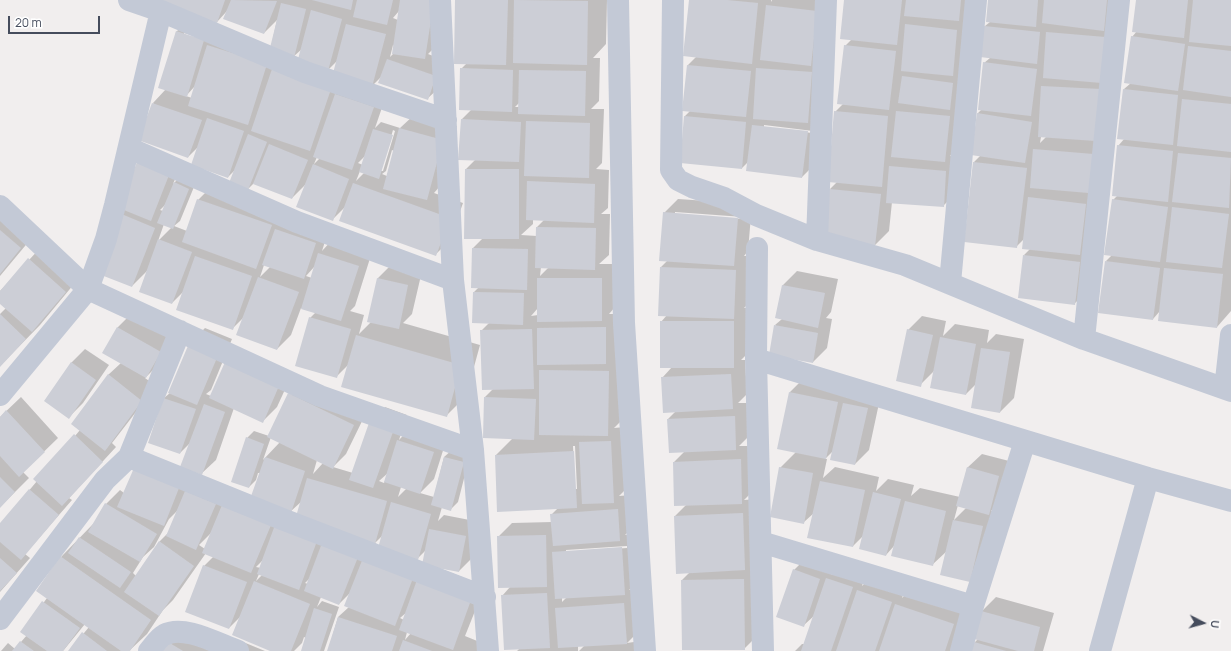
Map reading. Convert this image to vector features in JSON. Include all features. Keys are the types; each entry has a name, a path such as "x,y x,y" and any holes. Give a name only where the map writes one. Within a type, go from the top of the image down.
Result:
{"street":[{"path":"129,0 161,11 305,72 446,120"},
{"path":"440,0 454,280 472,450 485,597 488,651"},
{"path":"618,0 624,323 645,651"},
{"path":"673,0 671,170 678,180 692,187 724,198 756,215 817,240 905,265 1084,338 1228,390 1231,335"},
{"path":"817,240 826,0"},
{"path":"950,283 976,0"},
{"path":"1084,338 1119,0"},
{"path":"0,395 88,289 106,239 161,11"},
{"path":"129,148 297,222 454,280"},
{"path":"0,206 88,289 320,396 472,450"},
{"path":"757,248 756,360 763,651"},
{"path":"0,619 105,480 129,457 180,331"},
{"path":"756,360 1231,502"},
{"path":"961,651 973,606 1025,441"},
{"path":"129,457 282,519 485,597"},
{"path":"1100,651 1148,478"},
{"path":"761,542 973,606"},
{"path":"149,651 162,636 172,631 192,634 238,651"}],"building":[{"path":"149,0 225,0 217,23"},
{"path":"231,0 277,1 264,34 223,19"},
{"path":"312,0 353,0 351,10"},
{"path":"357,0 393,0 387,25 353,17"},
{"path":"400,0 434,0 425,59 392,54"},
{"path":"455,0 508,0 506,65 454,64"},
{"path":"514,0 588,1 587,65 513,63"},
{"path":"689,0 727,0 758,3 752,64 683,56"},
{"path":"844,0 902,0 897,45 840,39"},
{"path":"906,0 961,0 959,21 904,16"},
{"path":"988,0 1038,0 1036,27 986,22"},
{"path":"1044,0 1107,0 1104,31 1042,23"},
{"path":"1136,0 1188,0 1184,38 1132,32"},
{"path":"1193,0 1231,0 1231,46 1189,42"},
{"path":"281,3 306,9 294,58 269,52"},
{"path":"766,5 817,11 811,66 760,60"},
{"path":"311,10 342,19 328,71 297,63"},
{"path":"346,24 386,34 372,87 332,77"},
{"path":"905,24 957,30 953,76 901,71"},
{"path":"984,26 1040,32 1037,64 980,57"},
{"path":"176,31 204,40 187,97 158,88"},
{"path":"1046,32 1105,37 1102,83 1043,78"},
{"path":"1131,36 1185,44 1178,91 1124,83"},
{"path":"207,45 267,64 248,125 188,106"},
{"path":"844,45 896,51 889,110 837,104"},
{"path":"1188,46 1231,51 1231,97 1183,90"},
{"path":"387,59 436,76 428,100 378,83"},
{"path":"983,62 1037,69 1031,116 978,110"},
{"path":"687,65 751,71 746,117 682,111"},
{"path":"460,68 513,70 512,112 459,110"},
{"path":"756,68 812,72 808,123 753,119"},
{"path":"272,69 331,89 310,151 251,131"},
{"path":"519,70 586,71 585,116 518,114"},
{"path":"902,76 953,83 950,110 898,103"},
{"path":"1041,86 1100,89 1096,141 1038,137"},
{"path":"1123,89 1178,95 1173,145 1117,139"},
{"path":"335,94 374,107 352,170 313,157"},
{"path":"1182,99 1231,104 1231,152 1177,146"},
{"path":"152,103 202,120 188,158 138,140"},
{"path":"834,111 888,116 882,187 828,182"},
{"path":"896,111 950,116 945,162 891,157"},
{"path":"977,113 1032,122 1025,163 971,155"},
{"path":"684,116 746,122 742,169 680,163"},
{"path":"207,118 244,131 228,178 191,165"},
{"path":"461,119 521,122 519,162 458,160"},
{"path":"526,121 590,123 589,178 524,176"},
{"path":"752,125 808,131 802,178 746,171"},
{"path":"399,128 443,140 427,200 383,189"},
{"path":"373,129 393,135 379,179 359,172"},
{"path":"248,134 267,142 248,190 229,183"},
{"path":"269,144 308,160 292,199 253,184"},
{"path":"1117,145 1173,151 1168,202 1112,196"},
{"path":"1033,149 1093,154 1089,193 1030,188"},
{"path":"1178,153 1231,158 1229,208 1172,202"},
{"path":"137,162 169,175 151,221 119,208"},
{"path":"973,162 1027,168 1017,248 964,242"},
{"path":"313,164 349,179 333,221 296,207"},
{"path":"889,166 946,171 944,207 886,203"},
{"path":"465,169 519,169 519,239 464,239"},
{"path":"527,181 595,184 594,223 526,220"},
{"path":"174,182 189,189 173,229 157,223"},
{"path":"353,183 450,218 436,256 339,221"},
{"path":"829,189 881,194 875,246 823,240"},
{"path":"1028,197 1086,204 1080,255 1022,249"},
{"path":"197,199 272,225 256,269 182,242"},
{"path":"1112,199 1168,207 1160,262 1104,255"},
{"path":"1172,207 1229,214 1222,268 1166,262"},
{"path":"663,212 738,218 734,266 659,261"},
{"path":"119,213 155,228 132,287 96,273"},
{"path":"536,227 596,228 595,270 535,268"},
{"path":"275,229 316,243 304,279 262,265"},
{"path":"0,230 21,248 0,274"},
{"path":"158,239 192,252 172,304 139,292"},
{"path":"472,248 528,249 527,290 471,288"},
{"path":"318,253 359,266 341,321 301,309"},
{"path":"1023,255 1080,262 1075,305 1018,298"},
{"path":"195,256 252,276 233,330 176,310"},
{"path":"28,258 66,292 32,332 0,304 0,291"},
{"path":"1105,261 1160,268 1153,320 1098,313"},
{"path":"660,267 736,270 734,319 658,316"},
{"path":"1164,268 1223,274 1217,328 1158,321"},
{"path":"258,277 299,292 277,350 236,335"},
{"path":"377,278 408,285 399,329 367,322"},
{"path":"537,278 602,278 602,321 537,322"},
{"path":"782,285 825,293 818,328 775,318"},
{"path":"473,292 524,293 523,325 472,323"},
{"path":"0,314 26,339 0,367"},
{"path":"309,317 351,329 337,378 295,366"},
{"path":"660,321 734,321 734,368 660,368"},
{"path":"774,325 818,333 813,363 769,355"},
{"path":"117,327 161,352 146,378 102,353"},
{"path":"606,327 606,364 537,365 537,328"},
{"path":"532,329 534,389 482,390 480,330"},
{"path":"907,329 933,335 921,387 896,381"},
{"path":"356,335 461,365 447,417 341,387"},
{"path":"940,337 976,344 966,395 930,388"},
{"path":"190,341 219,353 197,405 168,393"},
{"path":"981,348 1010,352 1000,413 971,408"},
{"path":"71,362 96,380 69,419 44,401"},
{"path":"225,362 279,386 263,423 209,398"},
{"path":"539,370 609,371 608,436 539,435"},
{"path":"108,374 142,401 105,451 71,424"},
{"path":"731,374 733,409 663,413 661,377"},
{"path":"789,392 838,402 826,459 777,449"},
{"path":"288,393 354,425 333,469 267,437"},
{"path":"484,397 536,399 534,440 483,438"},
{"path":"163,398 196,409 180,454 148,443"},
{"path":"843,403 868,408 855,465 830,460"},
{"path":"204,404 225,412 202,475 180,467"},
{"path":"6,410 45,452 19,477 0,456 0,417"},
{"path":"735,416 736,450 669,453 667,419"},
{"path":"370,420 394,429 373,488 349,480"},
{"path":"74,434 103,462 62,506 33,479"},
{"path":"246,437 264,444 249,488 231,482"},
{"path":"397,440 434,452 420,494 384,482"},
{"path":"611,441 614,503 582,504 579,442"},
{"path":"574,451 577,508 497,512 495,455"},
{"path":"265,457 305,471 291,513 250,499"},
{"path":"444,457 464,462 451,511 431,505"},
{"path":"741,459 742,504 674,506 673,462"},
{"path":"779,467 813,473 804,524 770,517"},
{"path":"967,467 999,476 989,515 956,506"},
{"path":"134,468 179,488 164,526 117,507"},
{"path":"0,477 15,492 0,508"},
{"path":"307,478 387,501 375,544 295,520"},
{"path":"820,481 865,490 853,547 807,538"},
{"path":"29,489 59,515 21,560 0,542 0,523"},
{"path":"185,491 216,504 196,550 166,536"},
{"path":"873,492 901,499 886,556 859,549"},
{"path":"905,501 946,511 933,566 891,556"},
{"path":"391,502 431,514 418,560 378,548"},
{"path":"105,503 157,534 140,562 88,532"},
{"path":"222,505 271,525 251,573 202,553"},
{"path":"618,509 620,541 553,546 550,514"},
{"path":"743,513 745,570 676,574 674,516"},
{"path":"953,520 983,526 970,582 940,575"},
{"path":"275,525 317,541 299,590 257,574"},
{"path":"429,529 466,536 459,572 422,565"},
{"path":"546,535 547,587 498,588 497,536"},
{"path":"79,537 131,572 120,588 68,553"},
{"path":"159,541 194,566 159,616 124,592"},
{"path":"322,543 358,557 339,605 304,591"},
{"path":"622,547 625,595 555,599 552,552"},
{"path":"60,556 151,620 130,651 121,651 36,591"},
{"path":"0,558 17,573 0,591"},
{"path":"363,558 413,578 395,626 344,606"},
{"path":"203,565 247,582 229,629 185,612"},
{"path":"793,569 820,579 804,627 776,617"},
{"path":"826,578 853,587 831,651 801,651"},
{"path":"744,579 745,650 682,650 681,580"},
{"path":"417,580 471,600 453,650 399,630"},
{"path":"254,581 310,604 291,651 270,651 232,635"},
{"path":"857,590 892,602 875,651 836,651"},
{"path":"547,593 550,648 504,650 501,595"},
{"path":"42,601 80,628 63,651 47,651 20,632"},
{"path":"624,603 627,644 558,648 555,608"},
{"path":"895,604 954,624 945,651 879,651"},
{"path":"314,608 332,614 320,651 301,651"},
{"path":"981,611 1040,627 1034,651 1018,651 974,639"},
{"path":"338,617 397,636 392,651 327,651"},
{"path":"82,632 107,651 68,651"},
{"path":"163,639 183,651 156,651"},
{"path":"403,640 432,651 399,651"},
{"path":"20,641 34,651 12,651"},
{"path":"974,642 1006,651 971,651"}]}
